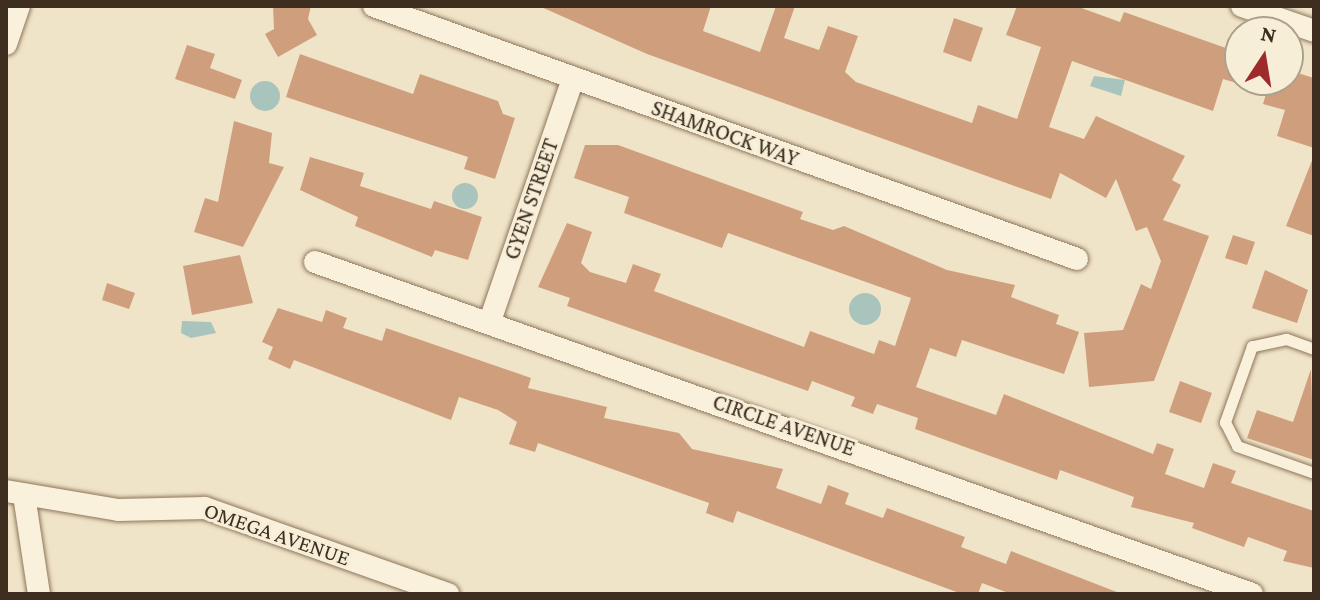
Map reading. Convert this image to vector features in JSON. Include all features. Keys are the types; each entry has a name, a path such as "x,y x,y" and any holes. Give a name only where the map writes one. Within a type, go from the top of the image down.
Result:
{"street":[{"path":"6,44 19,6"},
{"path":"1242,6 1314,31"},
{"name":"SHAMROCK WAY","path":"374,7 1077,259"},
{"name":"GYEN STREET","path":"490,321 573,78"},
{"name":"CIRCLE AVENUE","path":"315,262 490,321 1252,594"},
{"path":"15,493 39,594"},
{"name":"OMEGA AVENUE","path":"15,493 118,510 205,508 448,594"}],"lane":[{"path":"1314,349 1286,339 1252,346 1225,422 1237,446 1314,473"}],"water":[{"path":"1094,76 1125,80 1121,96 1090,86"},
{"path":"265,81 271,82 279,90 279,102 271,110 265,111 259,110 251,102 250,96 251,90 259,82"},
{"path":"465,183 474,187 478,196 474,205 465,209 456,205 452,196 456,187"},
{"path":"865,293 876,298 881,309 876,320 865,325 854,320 849,309 854,298"},
{"path":"182,321 211,322 216,333 191,338 181,333"}],"building":[{"path":"273,6 311,6 308,19 317,35 278,57 265,34 274,29"},
{"path":"539,6 711,6 703,31 760,52 776,6 795,6 784,38 819,50 828,26 858,36 845,72 856,82 972,123 978,105 1017,119 1041,47 1006,35 1017,6 1076,6 1120,22 1124,12 1224,47 1224,79 1213,111 1072,61 1049,127 1084,139 1096,116 1185,156 1172,180 1181,185 1163,220 1209,236 1154,381 1089,387 1084,333 1123,330 1141,284 1151,289 1161,261 1147,227 1136,231 1116,179 1106,198 1060,173 1051,199 647,54"},
{"path":"954,18 983,28 971,62 943,52"},
{"path":"187,45 215,54 210,68 242,80 235,99 175,79"},
{"path":"300,54 413,94 420,74 498,101 503,114 515,118 495,179 464,169 468,157 286,97"},
{"path":"1304,75 1314,78 1314,148 1277,136 1285,110 1263,104 1265,96 1304,96"},
{"path":"234,121 272,133 269,163 284,167 243,247 194,232 205,198 218,202"},
{"path":"585,145 618,145 803,212 800,219 833,230 844,226 947,270 1015,285 1011,297 1059,315 1056,324 1079,332 1064,374 962,340 956,357 930,348 916,387 996,415 1004,394 1153,454 1157,443 1174,449 1165,474 1204,488 1213,463 1236,471 1231,483 1314,511 1314,568 1283,561 1287,551 1248,537 1244,547 1192,528 1194,523 1131,507 1134,497 1060,470 1057,480 915,429 918,418 877,404 873,414 851,406 855,397 812,381 808,391 567,306 570,298 538,287 567,223 592,232 581,263 590,272 626,283 633,264 661,274 654,291 804,347 810,331 874,354 879,340 895,346 911,298 728,233 722,248 624,213 629,197 574,178"},
{"path":"310,157 364,173 360,186 431,209 434,201 482,217 468,260 435,250 432,257 355,226 358,217 300,190"},
{"path":"1314,159 1314,236 1286,226"},
{"path":"1233,235 1255,242 1247,265 1225,258"},
{"path":"240,255 253,303 192,315 183,266"},
{"path":"1265,270 1308,290 1297,323 1252,308"},
{"path":"107,283 135,293 129,309 102,300"},
{"path":"278,308 322,322 326,310 347,318 343,328 382,341 386,328 531,378 528,388 607,407 604,418 679,433 692,449 783,469 776,488 821,504 828,485 849,493 845,504 883,518 887,508 965,537 961,547 1006,564 1011,551 1122,594 1011,594 982,583 978,594 962,594 737,511 733,523 706,513 709,503 538,443 535,452 509,444 517,422 498,410 459,397 451,420 294,360 290,369 268,359 273,347 262,342"},
{"path":"1311,369 1314,460 1247,438 1257,410 1293,422"},
{"path":"1180,381 1212,393 1201,423 1169,412"}]}
